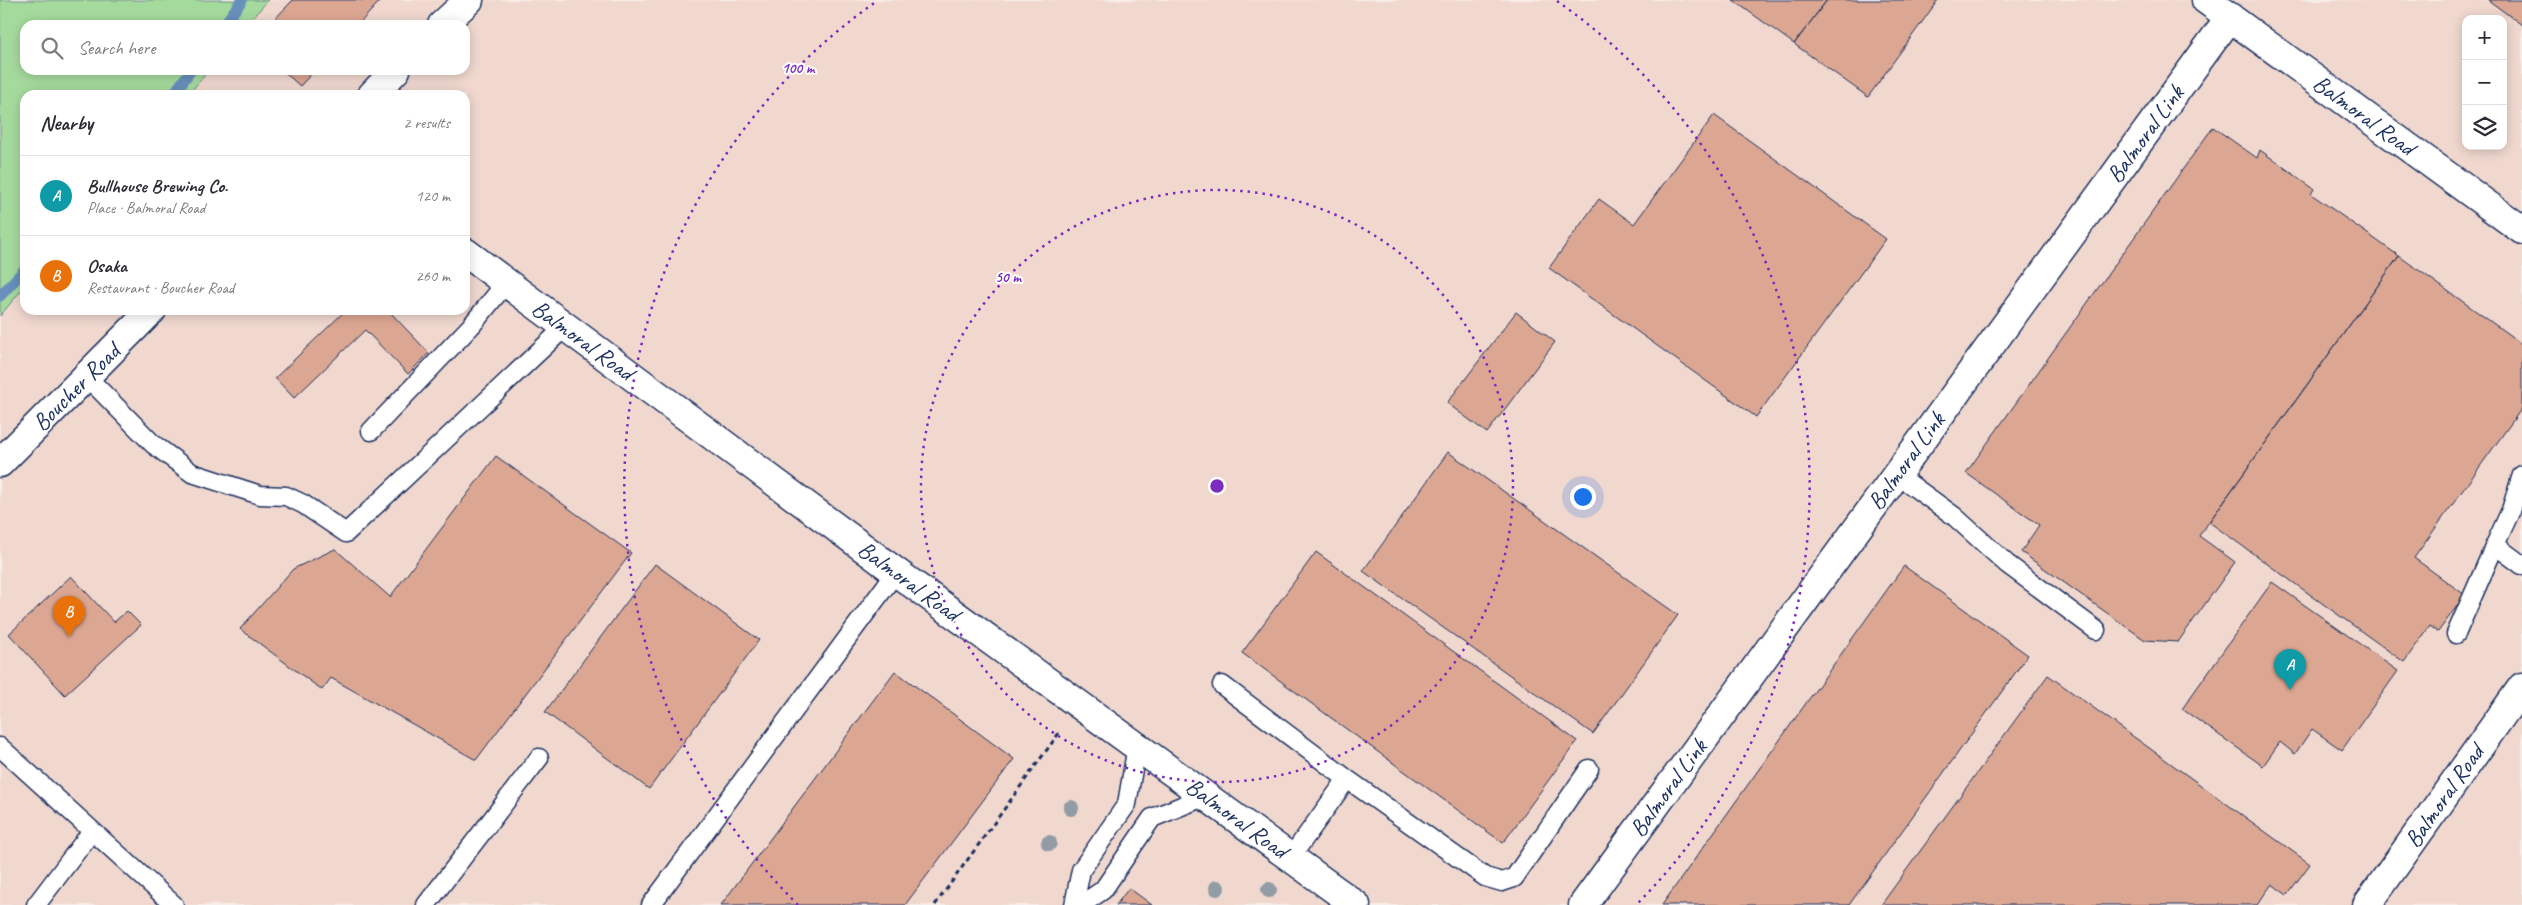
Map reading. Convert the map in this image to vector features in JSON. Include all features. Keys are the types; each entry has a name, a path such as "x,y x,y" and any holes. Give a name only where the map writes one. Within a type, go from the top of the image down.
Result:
{"street":[{"path":"447,20 469,0"},
{"name":"Balmoral Road","path":"2206,0 2522,230"},
{"name":"Balmoral Link","path":"1583,905 2230,17"},
{"path":"377,90 391,75"},
{"name":"Balmoral Road","path":"470,256 896,572 1356,905"},
{"name":"Boucher Road","path":"0,462 147,315"},
{"name":"Balmoral Road","path":"2367,905 2522,687"}],"lane":[{"path":"371,431 471,326 506,284"},
{"path":"87,377 153,444 192,473 260,494 286,496 303,504 346,533 565,327"},
{"path":"1896,474 1954,516 2007,564 2096,630"},
{"path":"2456,634 2510,510 2522,475"},
{"path":"2495,545 2522,565"},
{"path":"651,905 896,572"},
{"path":"1222,685 1347,779 1485,877 1502,882 1514,878 1589,769"},
{"path":"1074,905 1082,870 1128,804 1137,746"},
{"path":"0,747 174,905"},
{"path":"426,905 539,758"},
{"path":"1291,857 1347,779"},
{"path":"1081,905 1103,890 1152,818 1206,796"},
{"path":"36,905 92,831"}],"path":[{"path":"935,905 1080,705"}],"shaded area":[{"path":"268,0 2522,0 2522,905 0,905 0,316 20,292 20,315 470,315 470,90 192,90 205,75 470,75 470,20 251,20"}],"green space":[{"path":"0,0 268,0 251,20 20,20 20,75 205,75 192,90 20,90 20,292 0,316"}],"building":[{"path":"293,0 381,0 363,20 274,20"},
{"path":"1733,0 1827,0 1794,44"},
{"path":"1827,0 1938,0 1868,97 1794,44"},
{"path":"2488,0 2522,0 2522,25"},
{"path":"288,75 310,75 300,86"},
{"path":"1714,115 1886,239 1756,417 1549,268 1599,199 1634,224"},
{"path":"2213,127 2257,158 2260,150 2314,189 2311,194 2399,256 2199,536 2235,562 2178,642 2145,640 2021,552 2039,525 1966,473"},
{"path":"2399,256 2522,344 2522,408 2414,558 2465,595 2438,632 2430,626 2404,662 2209,522"},
{"path":"1516,312 1555,342 1487,433 1447,403"},
{"path":"341,315 393,315 429,353 408,374 365,330 294,398 275,378"},
{"path":"1448,452 1678,615 1593,734 1363,571"},
{"path":"496,456 631,553 476,760 331,678 322,690 240,629 293,569 335,549 390,597"},
{"path":"1316,552 1577,741 1503,843 1242,653"},
{"path":"655,564 759,640 649,789 545,712"},
{"path":"1904,566 2028,655 1849,905 1662,905"},
{"path":"71,576 114,622 127,611 141,625 65,695 9,634"},
{"path":"2272,582 2398,671 2342,750 2312,729 2295,754 2280,742 2263,766 2182,709"},
{"path":"895,671 1014,759 905,905 721,905"},
{"path":"2048,675 2310,864 2287,895 2272,884 2257,905 1881,905"},
{"path":"1129,888 1152,905 1116,905"}],"waterway":[{"path":"228,20 242,0"},
{"path":"177,90 187,75"},
{"path":"0,296 20,274"}],"place":[{"name":"Osaka","path":"69,637"},
{"name":"Bullhouse Brewing Co.","path":"2290,690"}]}
